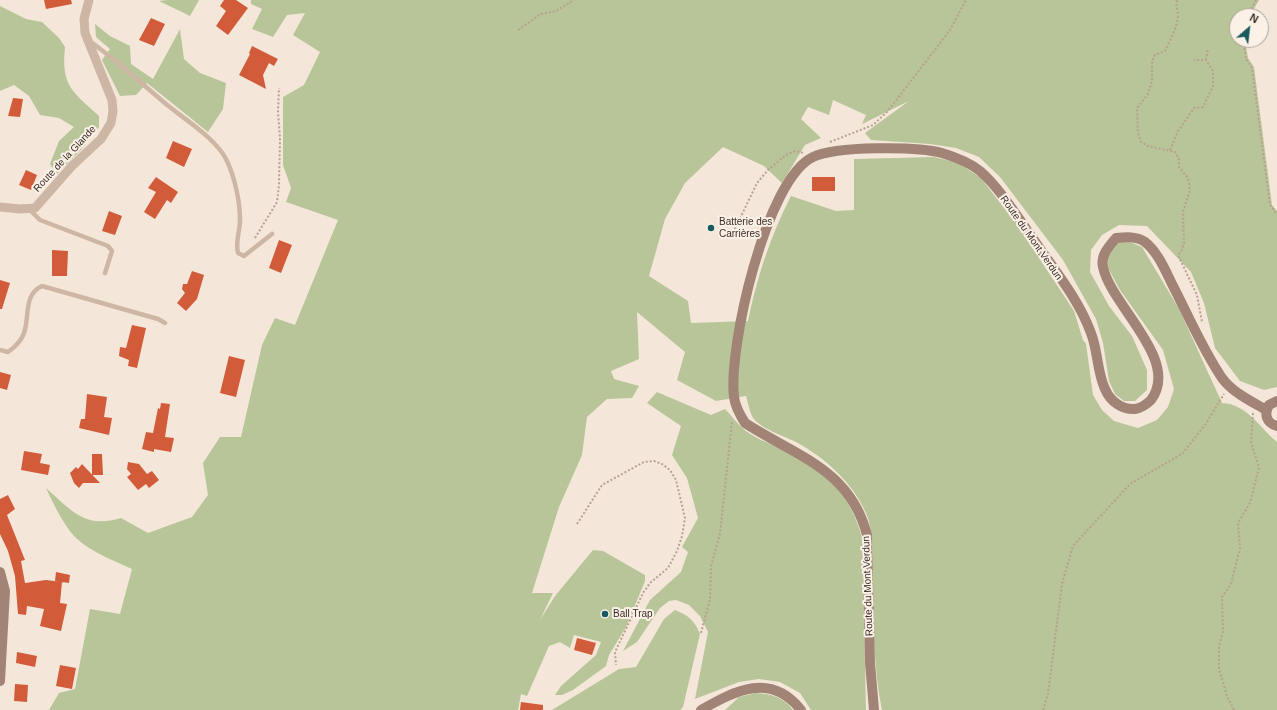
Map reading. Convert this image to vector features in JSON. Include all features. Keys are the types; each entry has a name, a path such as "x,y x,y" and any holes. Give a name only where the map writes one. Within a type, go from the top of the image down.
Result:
{"street":[{"name":"Route de la Glande","path":"28,208 35,208 72,166 101,139 111,123 113,111 112,100 88,40 84,19 89,0"},
{"name":"Route du Mont Verdun","path":"874,710 870,663 867,535 862,517 846,491 816,464 745,423 739,414 734,400 733,384 740,330 750,279 760,246 772,213 788,182 812,157 831,152 853,150 912,149 935,151 960,159 981,171 1010,205 1080,307 1092,335 1104,388 1111,400 1121,407 1135,409 1147,404 1157,392 1159,379 1154,359 1146,341 1112,289 1102,266 1104,253 1116,238 1129,236 1145,242 1161,262 1207,353 1230,387 1266,410"},
{"path":"0,207 28,208"},
{"path":"1277,401 1269,405 1266,410 1268,421 1277,426"},
{"path":"0,572 5,590 0,681"},
{"path":"702,710 736,691 756,687 774,689 792,699 800,710"}],"lane":[{"path":"88,40 115,59 218,146 227,161 232,176 240,219 237,246 238,253 244,256 272,234"},
{"path":"28,208 40,220 108,246 112,251 105,273"},
{"path":"0,350 8,352 18,344 24,333 30,299 34,290 42,286 158,319 165,323"}],"path":[{"path":"518,30 541,14 556,11 574,0"},
{"path":"827,144 832,140 873,125 888,110 950,30 966,0"},
{"path":"1177,0 1176,4 1178,17 1174,32 1165,50 1155,55 1152,61 1152,81 1148,94 1137,108 1138,133 1141,142 1148,146 1175,152 1179,158 1179,167 1188,178 1190,190 1183,212 1184,243 1182,250 1178,255 1197,295 1203,328"},
{"path":"1244,48 1246,59 1252,68 1270,205 1277,214"},
{"path":"1170,150 1178,131 1194,108 1203,107 1213,86 1213,71 1206,60 1208,49"},
{"path":"1194,60 1206,60"},
{"path":"244,256 277,202 280,177 278,112 279,88"},
{"path":"733,233 757,182 768,170 786,155 795,151 812,157"},
{"path":"1043,710 1048,694 1062,584 1073,546 1130,484 1182,454 1205,425 1220,399 1230,387"},
{"path":"701,633 710,599 711,566 720,534 734,400"},
{"path":"1234,710 1227,696 1219,669 1219,646 1223,631 1222,597 1231,584 1240,548 1238,523 1250,503 1259,467 1251,443 1253,402"},
{"path":"577,524 602,485 644,462 654,461 662,464 670,470 676,480 685,518 678,551 668,568 650,583 643,593 615,652 616,664"}],"green space":[{"path":"199,0 190,16 159,1"},
{"path":"251,0 1259,0 1254,8 1229,8 1229,48 1246,48 1248,58 1254,67 1272,205 1277,211 1277,387 1264,390 1240,381 1215,348 1204,303 1191,272 1147,226 1119,225 1102,235 1091,250 1090,272 1109,306 1132,336 1147,370 1147,390 1135,401 1124,401 1115,394 1109,381 1103,343 1096,319 1063,260 1000,177 979,157 956,148 930,144 871,140 865,133 909,101 862,124 866,115 833,100 829,115 808,107 801,119 821,138 805,145 782,183 764,166 723,147 685,183 665,219 649,276 688,301 691,323 748,321 765,257 783,211 791,196 836,211 854,210 854,159 934,157 958,163 981,178 1018,226 1074,311 1083,340 1086,344 1093,395 1102,410 1114,421 1138,428 1157,420 1168,407 1174,389 1163,350 1120,290 1107,266 1108,254 1117,242 1128,241 1142,247 1179,309 1222,403 1239,407 1252,417 1277,442 1277,710 882,710 875,661 872,536 868,519 859,500 845,480 817,455 796,442 765,428 755,420 751,414 746,396 716,401 677,380 685,352 637,312 639,359 611,371 614,379 639,386 632,398 607,399 587,417 582,455 559,507 532,593 553,593 540,620 555,596 593,550 603,551 645,575 645,581 626,627 609,655 606,666 573,690 562,695 555,695 561,686 596,655 601,642 574,635 570,648 560,642 549,646 527,696 521,694 518,710 49,710 59,693 75,689 90,609 120,614 132,569 95,551 75,537 63,521 46,488 80,516 98,521 109,521 121,518 148,533 192,517 208,495 203,463 220,437 241,437 262,345 275,318 295,325 338,220 286,202 291,188 283,165 283,97 304,85 320,52 293,35 305,13 287,15 273,37 252,29 262,9 251,4"},
{"path":"0,6 26,19 42,22 59,38 65,47 65,71 70,87 99,116 99,127 81,150 57,174 50,164 59,141 74,127 59,118 40,115 29,96 14,85 0,91"},
{"path":"95,24 110,36 130,46 131,64 153,79 180,29 184,59 200,73 226,83 223,109 208,132 147,83 136,95 120,96 102,60 110,49 96,37"},
{"path":"657,392 711,415 725,409 746,431 796,457 822,474 833,484 850,507 862,538 866,710 811,710 800,693 780,682 759,679 739,682 695,699 708,632 700,616 689,605 676,600 669,601 660,608 637,642 623,651 650,600 681,572 688,552 682,547 698,518 687,478 672,455 681,426 647,403"},
{"path":"675,610 684,614 690,619 696,625 700,634 683,707 680,710 552,710 619,669 636,667 664,619"},
{"path":"756,693 777,697 793,710 725,710 739,697"}],"building":[{"path":"44,0 71,0 72,4 46,9"},
{"path":"224,0 236,0 248,8 228,35 216,26 226,11 220,6"},
{"path":"151,18 165,24 154,46 139,40"},
{"path":"252,46 278,59 274,66 269,63 263,75 266,89 239,75 250,54 249,53"},
{"path":"13,98 23,99 20,117 8,116"},
{"path":"173,141 192,149 184,167 166,158"},
{"path":"26,170 37,175 31,190 19,185"},
{"path":"156,177 178,192 171,203 167,200 155,219 144,212 156,192 148,188"},
{"path":"812,177 835,177 835,191 812,191"},
{"path":"109,211 122,216 115,235 102,231"},
{"path":"279,240 292,245 281,273 269,268"},
{"path":"52,250 68,251 67,276 52,276"},
{"path":"192,271 204,275 197,299 186,311 177,303 185,293 182,289 183,284 187,284"},
{"path":"0,280 10,283 2,309 0,309"},
{"path":"132,325 146,328 137,368 128,366 129,360 119,356 120,347 126,348"},
{"path":"229,356 245,360 236,397 220,393"},
{"path":"0,372 11,375 7,390 0,388"},
{"path":"87,394 107,397 104,417 112,418 109,435 79,428 81,419 85,419"},
{"path":"161,403 170,404 165,437 174,438 171,452 154,449 154,452 142,449 146,432 153,433 158,408 160,409"},
{"path":"24,451 42,454 40,463 50,465 48,475 21,470"},
{"path":"92,454 102,454 103,475 92,475"},
{"path":"128,462 139,464 147,474 152,471 159,480 149,488 146,484 138,490 127,477 131,474 127,469"},
{"path":"82,464 100,483 83,483 79,488 74,483 70,473 76,467 78,469"},
{"path":"8,495 15,509 7,515 25,560 21,561 25,583 46,580 62,582 60,603 67,604 61,631 40,626 44,609 27,606 26,615 18,614 15,576 8,551 0,534 0,499"},
{"path":"56,572 70,575 69,583 55,581"},
{"path":"577,638 596,643 592,655 574,650"},
{"path":"17,652 37,656 35,667 16,663"},
{"path":"60,665 76,668 72,689 56,686"},
{"path":"15,684 28,685 27,702 14,701"},
{"path":"521,702 543,705 543,710 520,710"}],"place":[{"name":"Batterie des Carrières","path":"711,228"},
{"name":"Ball Trap","path":"605,614"}]}
